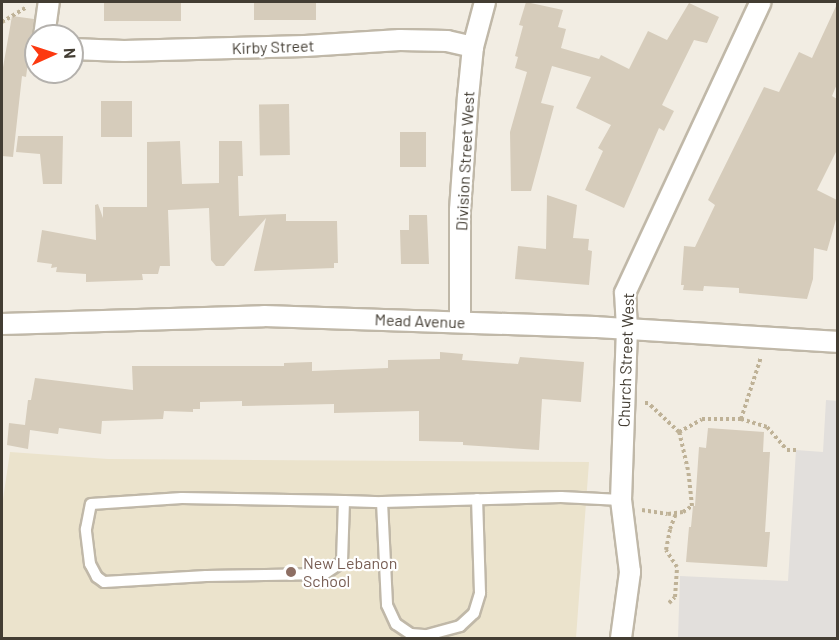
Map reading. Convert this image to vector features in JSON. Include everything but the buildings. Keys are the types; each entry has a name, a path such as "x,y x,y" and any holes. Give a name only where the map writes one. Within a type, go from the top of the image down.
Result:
{"street":[{"name":"Division Street West","path":"460,322 460,210 473,47 485,2"},
{"name":"Church Street West","path":"621,639 630,572 622,503 627,329 625,292 761,2"},
{"path":"40,3 43,24"},
{"name":"Kirby Street","path":"84,49 135,51 305,46 400,40 447,41 473,47"},
{"name":"Mead Avenue","path":"2,324 264,316 627,329 837,342"}],"lane":[{"path":"344,501 342,562 324,574 207,576 104,582 97,577 90,564 86,529 91,504 182,498 344,501 382,502 561,497 622,503"},
{"path":"382,502 387,605 396,624 411,634 427,635 460,626 474,613 480,593 477,499"}],"path":[{"path":"2,22 40,3"},
{"path":"741,419 759,366 764,338"},
{"path":"622,503 676,513 683,512 692,506 688,470 679,432 648,403 624,402"},
{"path":"679,432 702,419 741,419 767,427 787,450 796,450"},
{"path":"669,603 675,597 677,567 666,550 676,513"}],"shaded area":[{"path":"826,400 838,401 837,638 678,638 680,576 788,581 796,450 823,452"},
{"name":"New Lebanon School","path":"10,452 108,459 589,462 576,638 2,638 2,506"}],"place":[{"name":"New Lebanon School","path":"291,572"}]}
